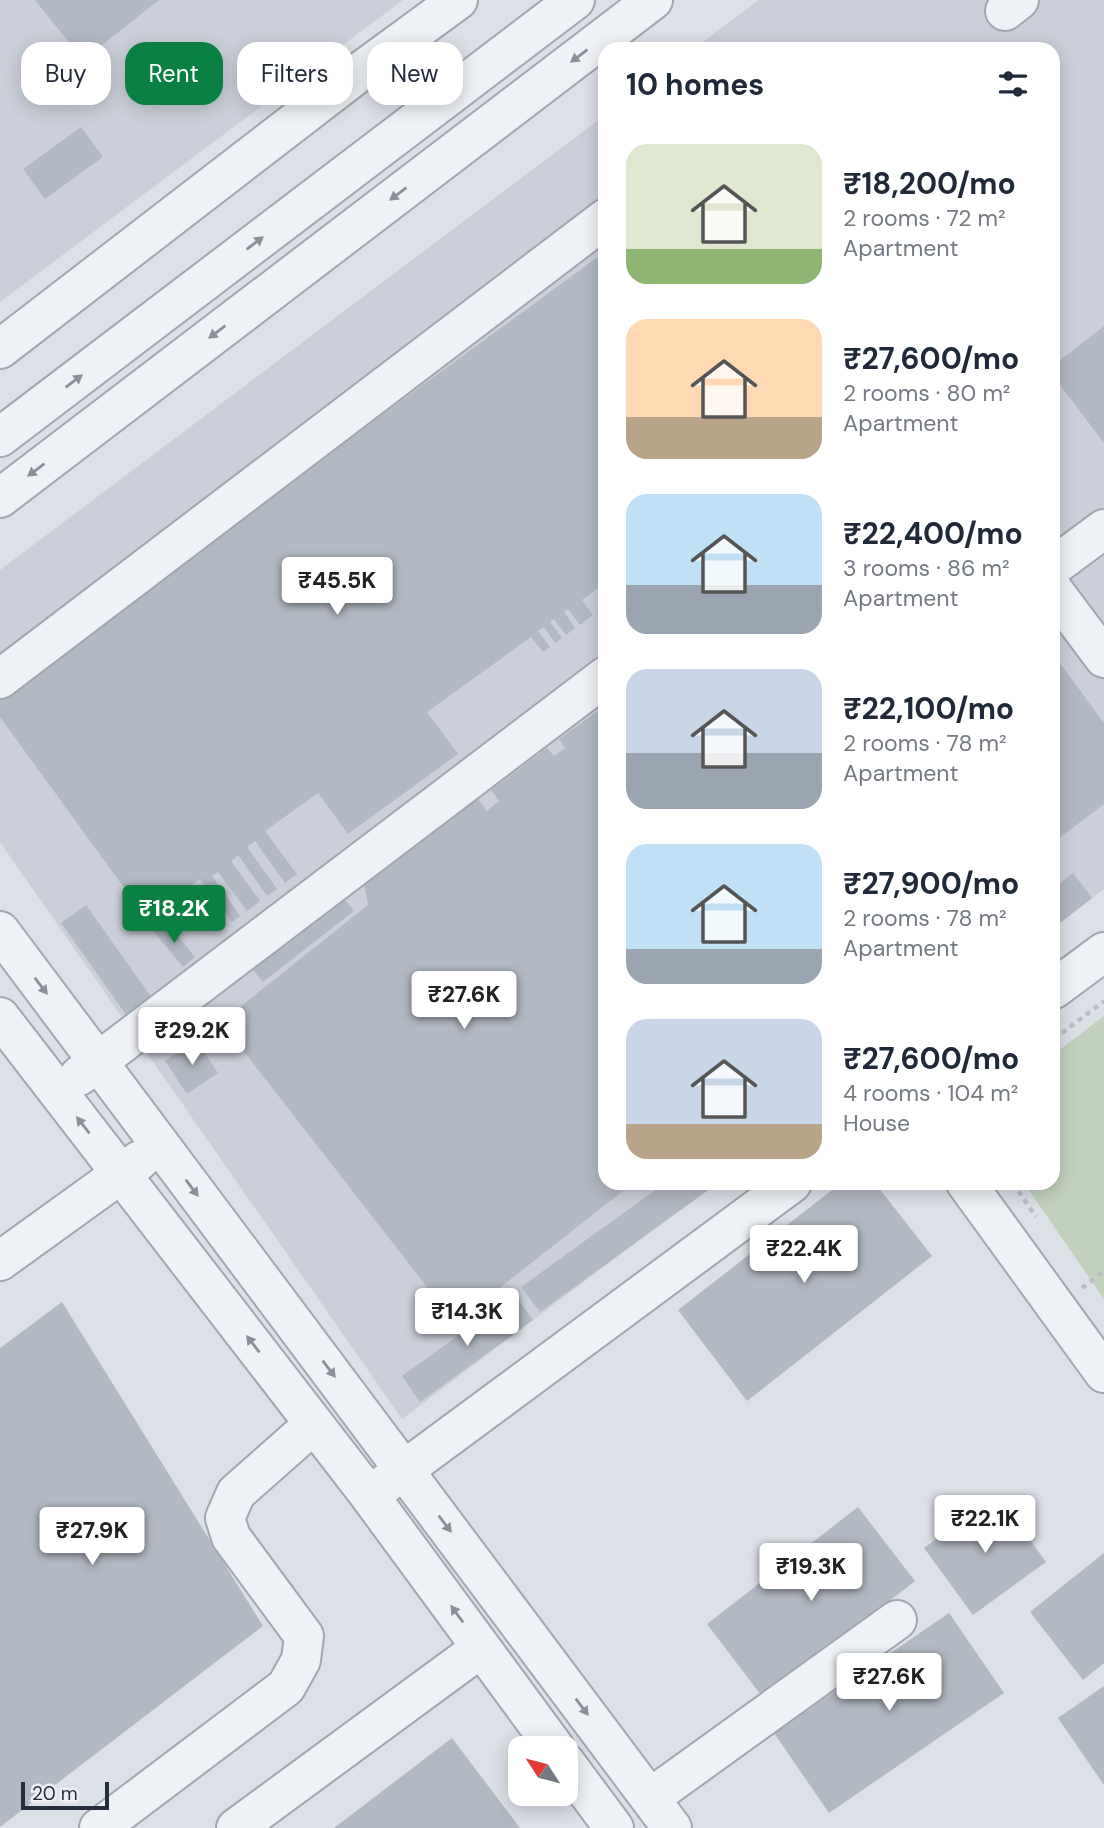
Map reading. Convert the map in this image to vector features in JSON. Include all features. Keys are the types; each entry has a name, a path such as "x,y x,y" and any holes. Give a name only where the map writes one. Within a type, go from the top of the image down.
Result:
{"street":[{"path":"0,349 357,74 458,0"},
{"path":"0,437 575,0"},
{"path":"0,498 653,0"},
{"path":"0,679 598,224"},
{"path":"1060,562 1104,529"},
{"path":"1060,599 1104,658"},
{"path":"57,1092 598,682"},
{"path":"0,931 672,1828"},
{"path":"1060,985 1104,952"},
{"path":"0,1017 369,1495 546,1736"},
{"path":"0,1261 120,1172 161,1146"},
{"path":"369,1495 783,1190"},
{"path":"971,1190 1104,1373"},
{"path":"99,1828 286,1687 301,1660 304,1636 231,1537 225,1518 236,1493 314,1424"},
{"path":"650,1798 897,1620"},
{"path":"236,1828 481,1648"},
{"path":"578,1780 614,1828"}],"path":[{"path":"1060,1034 1104,1001"}],"shaded area":[{"path":"0,0 403,0 347,42 237,42 237,105 263,105 0,302"},
{"path":"759,0 1104,0 1104,889 1060,922 1060,42 702,42"},
{"path":"598,120 598,1190 706,1190 402,1419 0,842 0,570"}],"green space":[{"path":"1104,1016 1104,1299 1029,1190 1060,1190 1060,1049"}],"building":[{"path":"35,0 159,0 106,42 69,42"},
{"path":"81,127 103,157 45,199 23,169"},
{"path":"598,257 598,588 582,600 593,615 580,625 568,609 564,612 575,628 566,635 554,619 550,622 562,638 555,643 544,627 538,631 550,647 543,652 531,637 427,712 458,754 348,834 318,793 265,831 297,874 285,883 255,841 247,847 277,889 267,896 238,855 231,861 260,901 247,911 218,872 212,876 240,916 232,922 200,879 146,918 0,717 0,694"},
{"path":"1104,326 1104,443 1060,385 1060,360"},
{"path":"1060,663 1104,723 1104,804 1060,837"},
{"path":"598,711 598,1190 624,1190 455,1323 221,1022 368,905 364,883 478,799 487,811 499,801 491,790 547,748 554,756 565,748 559,739"},
{"path":"1073,873 1092,898 1060,923 1060,883"},
{"path":"341,895 354,911 263,982 250,966"},
{"path":"86,905 157,1005 132,1023 61,923"},
{"path":"166,922 195,957 183,967 154,932"},
{"path":"196,1040 218,1073 187,1094 165,1061"},
{"path":"655,1190 708,1190 540,1312 521,1287"},
{"path":"832,1190 880,1190 932,1256 747,1401 678,1310"},
{"path":"515,1295 533,1320 420,1402 402,1376"},
{"path":"62,1302 263,1626 0,1827 0,1348"},
{"path":"997,1495 1046,1562 973,1615 924,1548"},
{"path":"858,1507 915,1581 764,1699 707,1624"},
{"path":"1104,1553 1104,1663 1083,1680 1030,1612"},
{"path":"949,1613 1004,1693 829,1813 774,1733"},
{"path":"1104,1686 1104,1785 1058,1718"},
{"path":"452,1738 520,1828 334,1828"}]}
